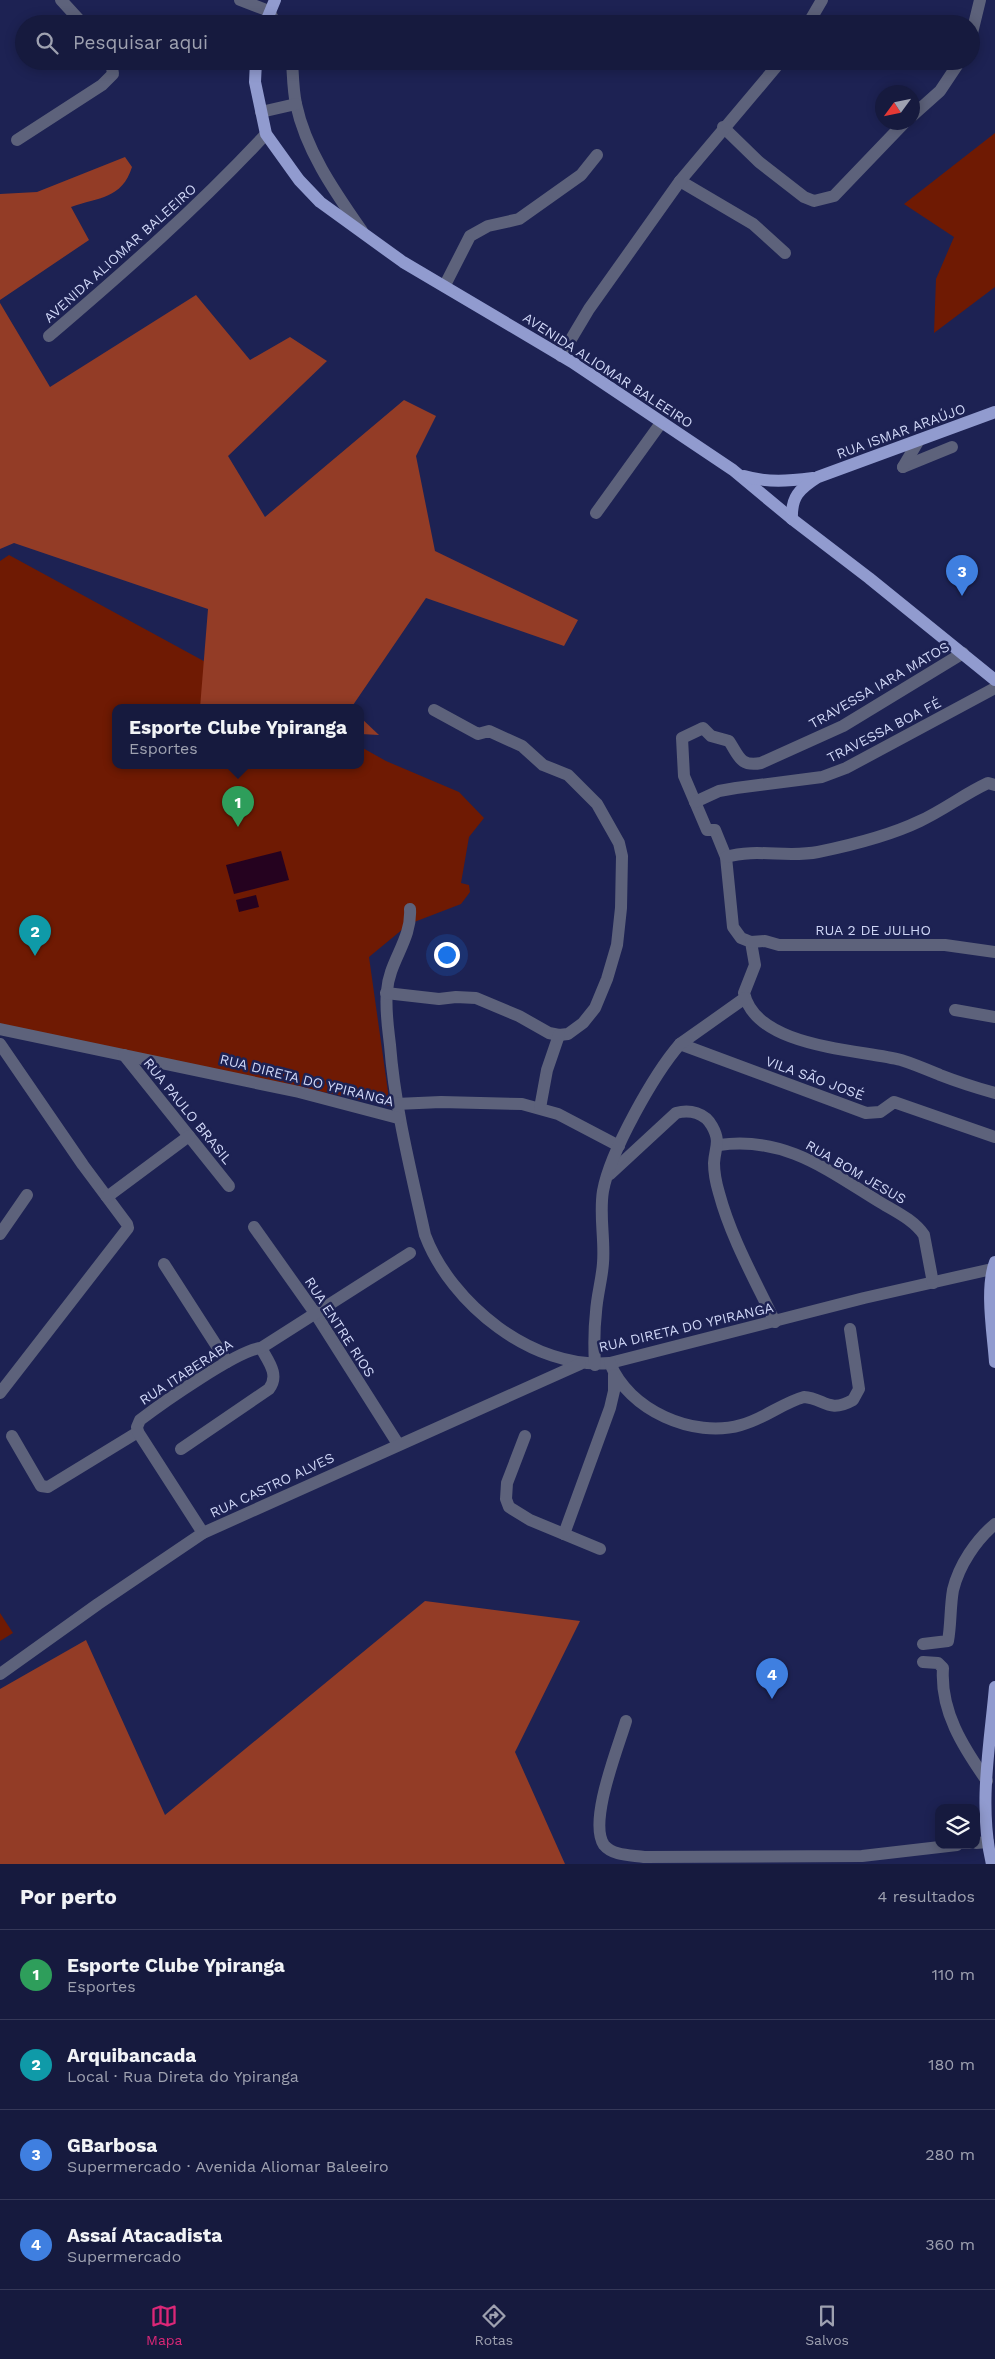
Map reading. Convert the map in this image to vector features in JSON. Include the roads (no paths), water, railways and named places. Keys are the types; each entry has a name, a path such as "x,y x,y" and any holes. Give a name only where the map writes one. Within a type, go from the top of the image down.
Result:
{"main road":[{"name":"AVENIDA ALIOMAR BALEEIRO","path":"256,70 255,82 266,134 299,180 320,202 403,262 445,285 561,356 740,474 792,520 995,680"},
{"name":"RUA ISMAR ARAÚJO","path":"740,474 759,480 775,481 818,477 995,412"},
{"name":"RUA ISMAR ARAÚJO","path":"792,520 792,508 797,492 818,477"},
{"path":"994,1266 993,1318 995,1362"},
{"path":"992,1864 982,1842 995,1687"}],"street":[{"path":"61,0 74,15"},
{"path":"240,0 272,5"},
{"path":"813,15 822,0"},
{"path":"976,15 980,0"},
{"path":"17,140 102,85 113,74 112,70"},
{"path":"293,70 296,104 303,127 327,181 366,237"},
{"path":"561,356 589,309 680,181 723,127 773,70"},
{"path":"920,109 940,91 954,70"},
{"path":"261,112 296,104"},
{"path":"723,127 759,162 804,197 814,201 834,196 897,130"},
{"name":"AVENIDA ALIOMAR BALEEIRO","path":"49,336 154,246 204,199 266,134"},
{"path":"445,285 470,236 488,226 520,219 581,175 597,155"},
{"path":"680,181 753,224 785,253"},
{"path":"596,513 661,423"},
{"path":"919,440 903,467 952,447"},
{"name":"TRAVESSA IARA MATOS","path":"694,802 684,776 682,738 703,728 710,736 730,741 745,763 750,765 761,762 844,726 963,653"},
{"name":"TRAVESSA BOA FÉ","path":"694,802 728,789 822,777 846,768 995,688"},
{"path":"386,993 439,999 456,996 476,998 519,1016 549,1033 568,1034 583,1023 595,1008 607,979 617,945 623,878 622,856 619,843 596,804 568,775 542,765 522,746 504,736 488,731 478,734 434,710"},
{"path":"726,857 748,852 788,854 818,852 880,836 922,820 988,784 995,785"},
{"path":"694,802 707,830 715,830 726,857 733,926 741,938 751,942 755,965 745,989 745,998 761,1023 808,1043 859,1054 901,1060 995,1093"},
{"path":"398,1118 386,993 391,969 408,936 411,922 410,909"},
{"name":"RUA 2 DE JULHO","path":"751,942 765,941 779,945 945,946 995,952"},
{"path":"595,1365 596,1312 603,1264 601,1210 606,1177 619,1146 664,1064 680,1044 745,998"},
{"path":"955,1010 995,1017"},
{"name":"RUA DIRETA DO YPIRANGA","path":"3,1032 124,1055 289,1090 398,1118 425,1235 432,1253 444,1274 476,1309 506,1333 530,1347 580,1364 612,1369 775,1322 934,1283 994,1266"},
{"path":"540,1108 547,1070 559,1035"},
{"path":"0,1044 128,1228 0,1393"},
{"name":"VILA SÃO JOSÉ","path":"680,1044 866,1113 880,1112 894,1102 995,1137"},
{"name":"RUA PAULO BRASIL","path":"124,1055 229,1186"},
{"path":"396,1104 522,1104 558,1114 619,1146"},
{"path":"606,1177 676,1113 689,1111 704,1116 711,1124 719,1145 714,1162 719,1193 740,1248 775,1322"},
{"path":"107,1197 189,1136"},
{"name":"RUA BOM JESUS","path":"719,1145 762,1144 794,1153 835,1173 902,1215 920,1228 924,1235 934,1283"},
{"path":"0,1234 27,1195"},
{"name":"RUA ENTRE RIOS","path":"254,1227 315,1313 398,1444"},
{"name":"RUA ITABERABA","path":"12,1436 41,1486 48,1487 138,1432 137,1427 140,1420 228,1362 250,1349 261,1348 410,1253"},
{"path":"164,1264 228,1362"},
{"path":"612,1369 630,1393 662,1415 703,1429 721,1429 742,1425 804,1396 812,1397 831,1406 853,1400 858,1389 850,1329"},
{"path":"180,1449 269,1390 274,1378 274,1372 261,1348"},
{"name":"RUA CASTRO ALVES","path":"0,1674 98,1604 203,1534 398,1444 580,1364"},
{"path":"564,1534 610,1408 614,1391 612,1369"},
{"path":"138,1432 203,1534"},
{"path":"525,1436 507,1483 506,1499 514,1512 600,1549"},
{"path":"923,1644 948,1642 953,1590 968,1556 978,1541 995,1524"},
{"path":"923,1662 938,1663 943,1668 943,1690 947,1708 963,1745 987,1781"},
{"path":"626,1721 601,1804 598,1828 604,1845 616,1853 644,1857 862,1856 935,1848"}],"place":[{"name":"GBarbosa","path":"962,596"},
{"name":"Esporte Clube Ypiranga","path":"238,827"},
{"name":"Arquibancada","path":"35,956"},
{"name":"Assaí Atacadista","path":"772,1699"}]}
